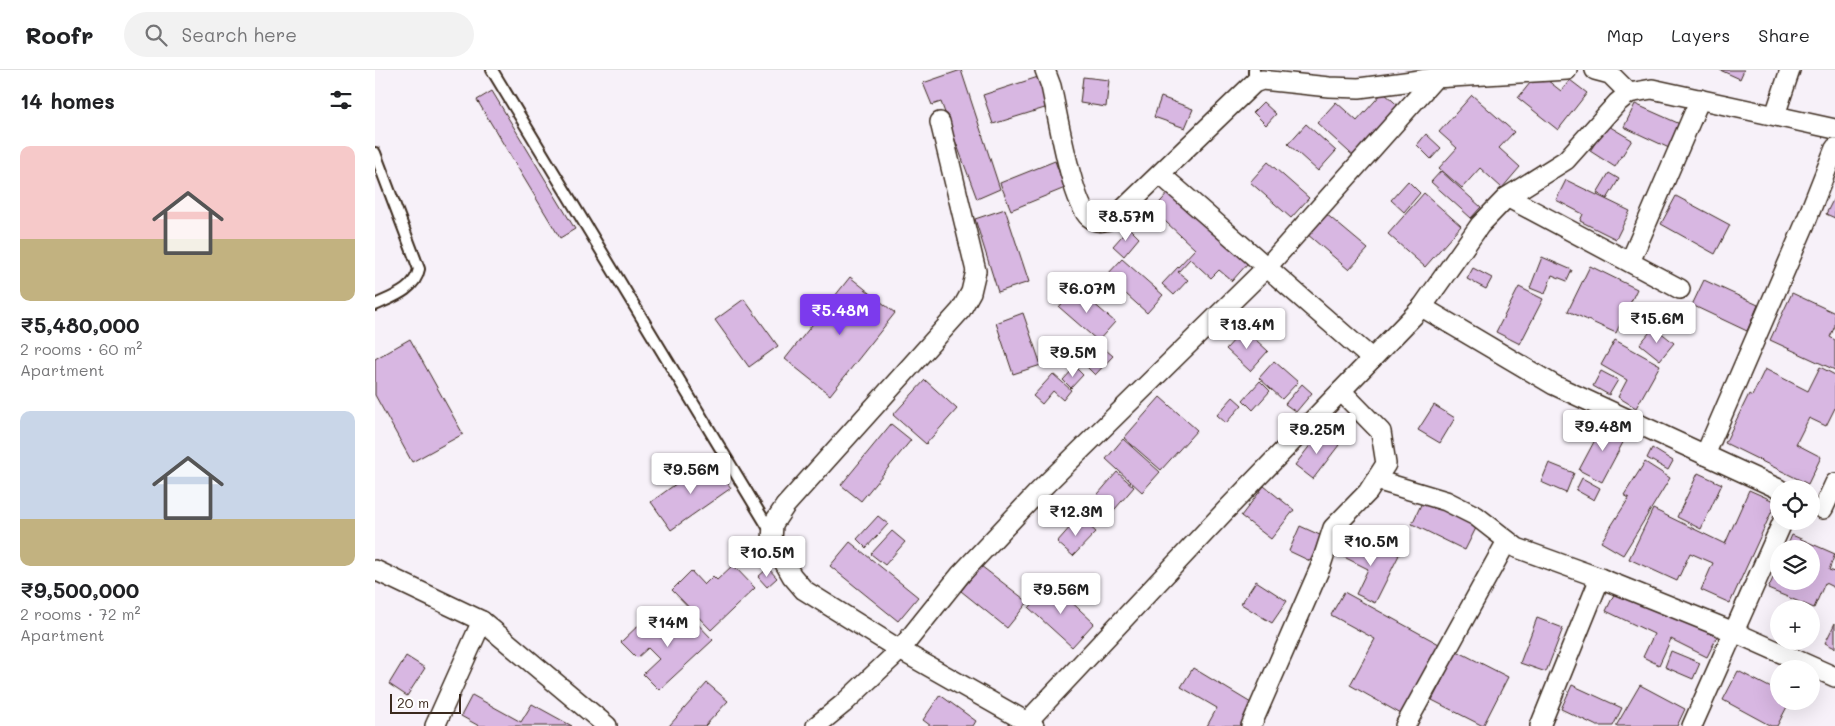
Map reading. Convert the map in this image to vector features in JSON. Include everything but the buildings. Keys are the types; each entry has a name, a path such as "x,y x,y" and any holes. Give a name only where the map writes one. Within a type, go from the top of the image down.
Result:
{"street":[{"path":"1045,70 1051,86 1078,198 1090,218 1099,222 1108,221 1161,175 1254,76 1321,87 1359,88 1507,71 1567,70"},
{"path":"1595,70 1610,74 1629,93"},
{"path":"1775,115 1789,70"},
{"path":"816,726 843,704 900,650 961,574 1038,492 1267,268 1435,78"},
{"path":"940,122 972,249 976,271 971,292 961,310 785,506 773,524 771,533 777,553 804,590 900,650 1031,724 1341,391 1422,307 1480,226 1507,197 1565,160 1617,103 1629,93 1652,89 1835,129"},
{"path":"1630,262 1700,99"},
{"path":"1705,455 1805,224 1835,148"},
{"path":"1161,175 1372,359"},
{"path":"1507,197 1680,289"},
{"path":"1422,307 1554,385 1770,485"},
{"path":"1251,726 1320,568 1333,528 1369,492 1386,464 1381,432 1341,391"},
{"path":"1376,480 1463,508 1491,527 1507,541 1535,556 1600,578 1734,632 1835,677"},
{"path":"1823,509 1835,483"},
{"path":"1692,726 1779,530"},
{"path":"1405,726 1507,541"},
{"path":"375,570 482,621 604,725"},
{"path":"1541,726 1600,578"},
{"path":"435,726 482,621"}],"lane":[{"path":"492,70 771,533"},
{"path":"375,153 419,269 417,277 404,291 375,305"}]}
